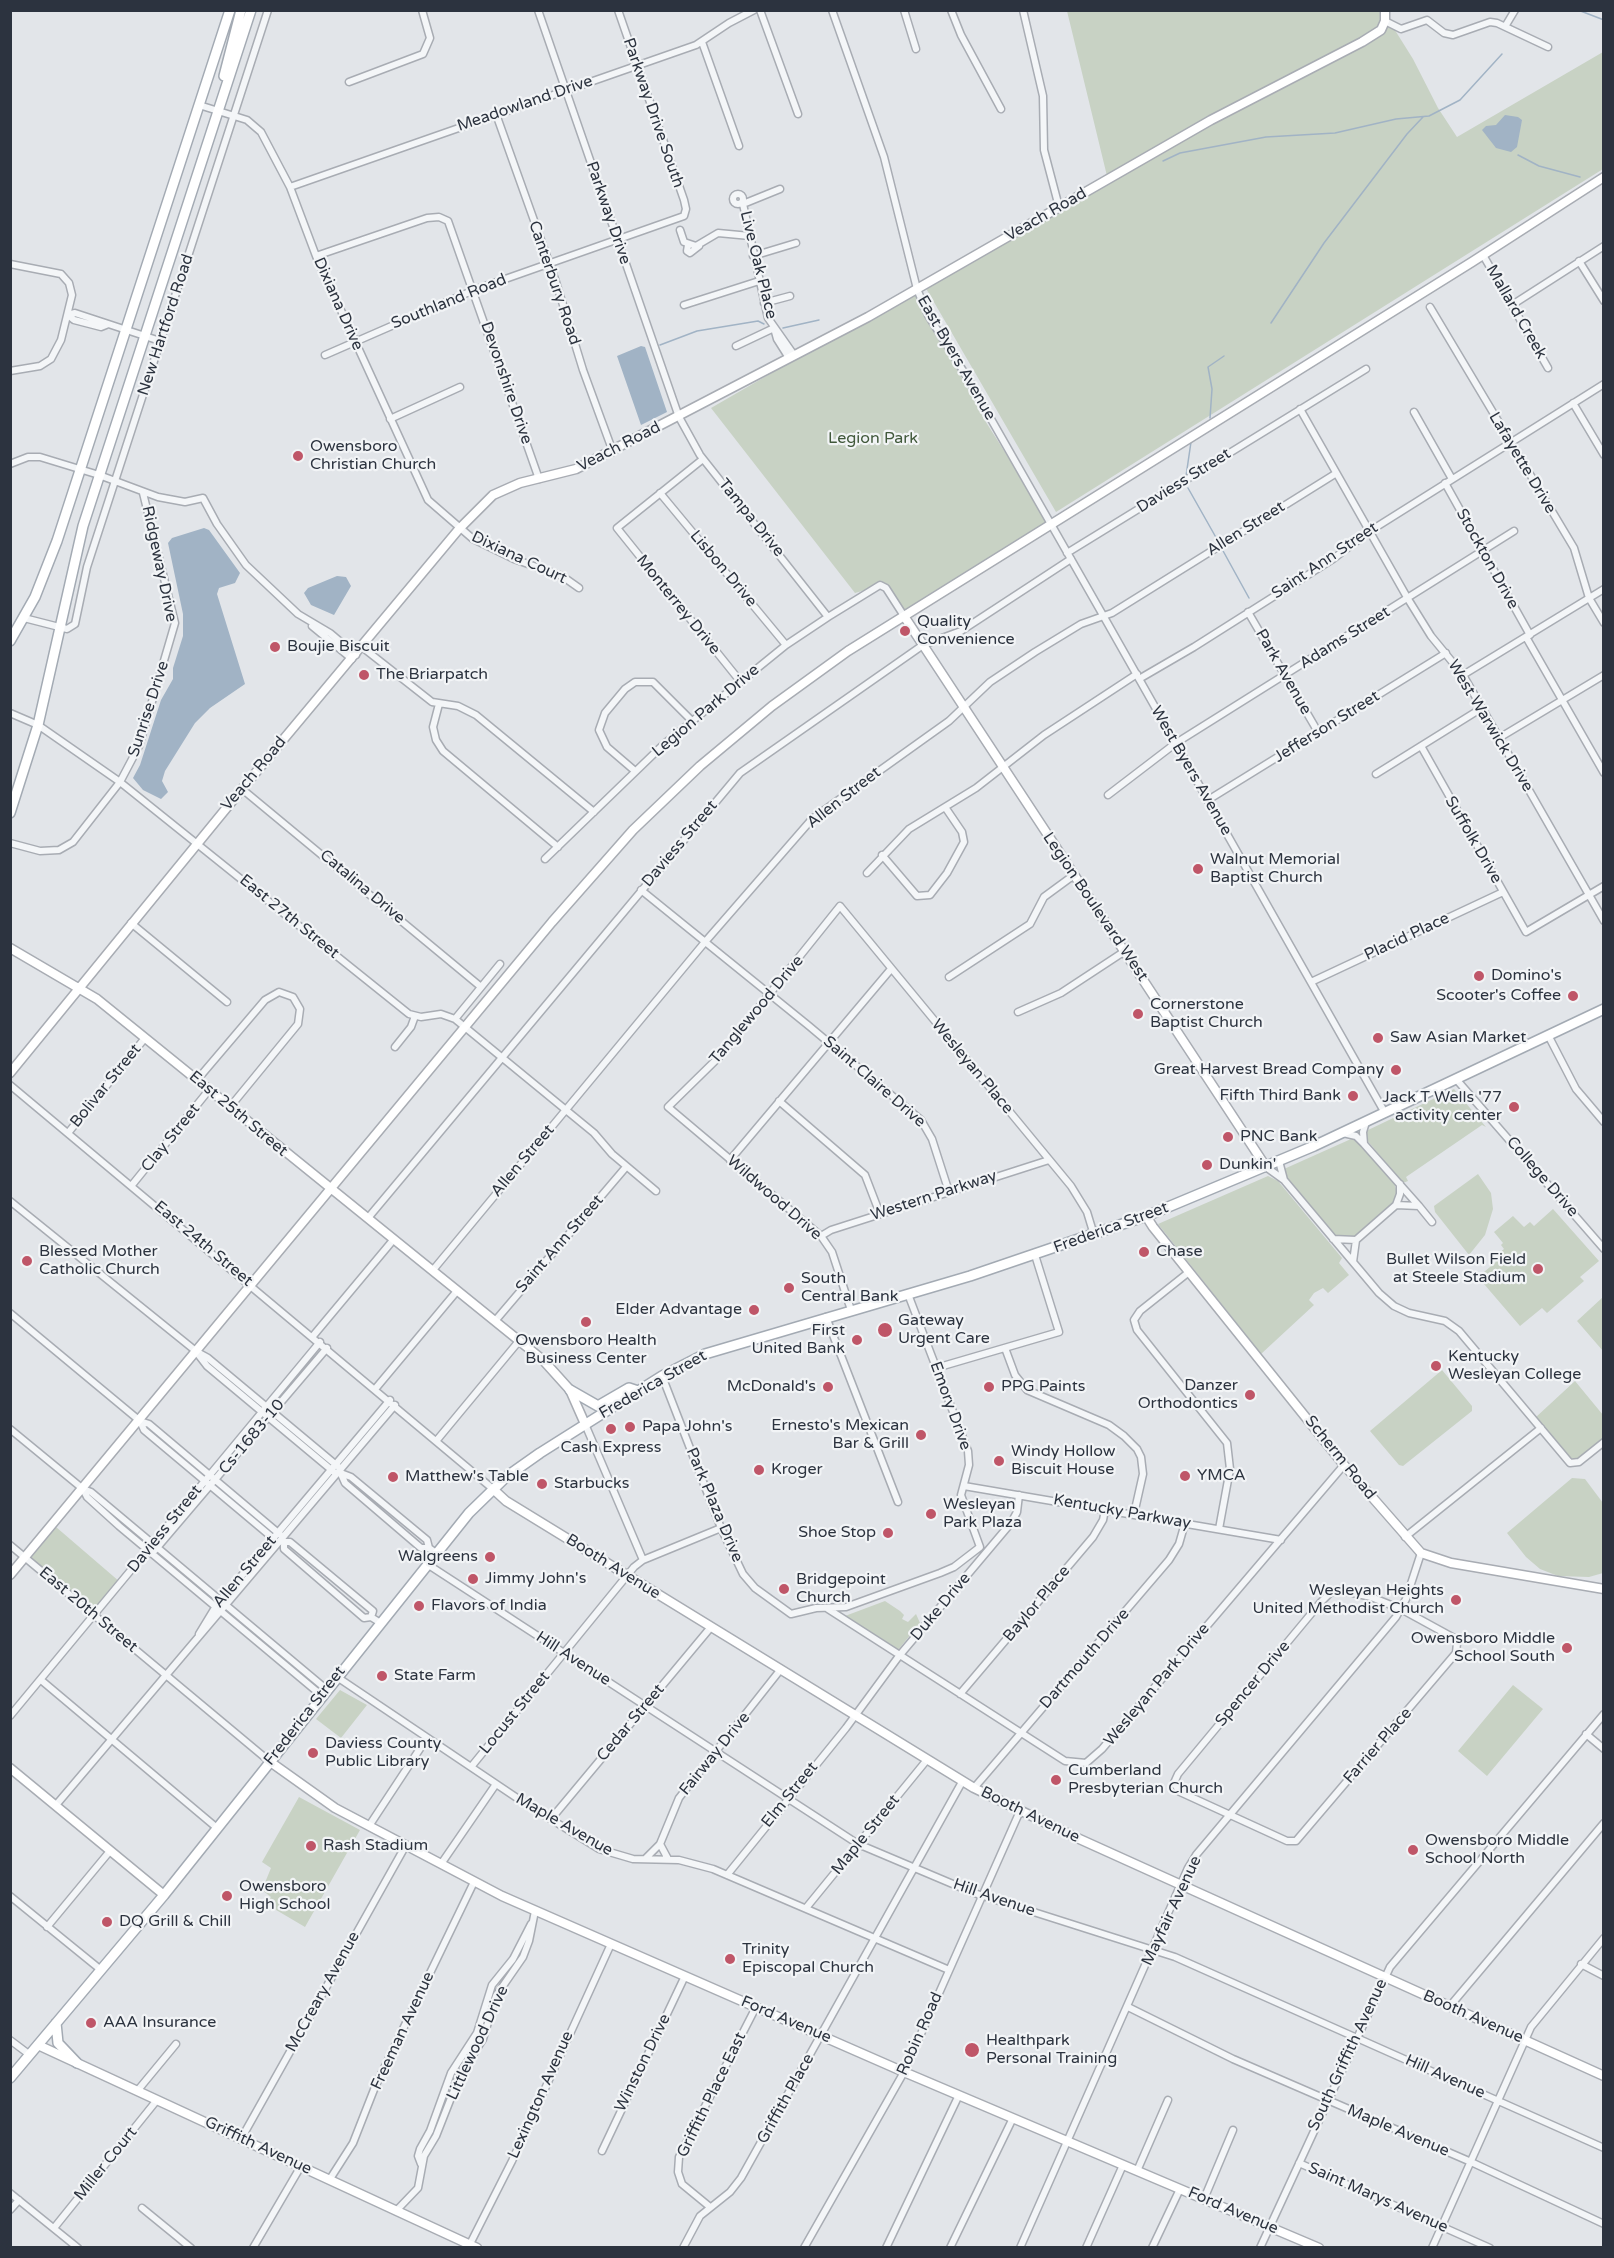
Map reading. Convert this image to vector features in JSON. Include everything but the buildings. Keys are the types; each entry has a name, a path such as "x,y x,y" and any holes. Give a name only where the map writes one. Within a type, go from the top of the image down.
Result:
{"main road":[{"path":"10,641 45,575 230,10"},
{"path":"218,111 241,10"},
{"name":"New Hartford Road","path":"10,813 38,725 76,549 251,10"},
{"name":"Frederica Street","path":"10,2078 164,1895 336,1677 375,1620 427,1564 432,1550 493,1489 522,1465 662,1376 723,1347 1035,1255 1146,1216 1266,1167 1604,1009"},
{"path":"570,1390 598,1406 629,1388 638,1391"},
{"path":"56,2023 58,2043 77,2063"}],"street":[{"name":"New Hartford Road","path":"59,627 70,629 75,624 87,567 268,10"},
{"path":"349,82 423,54 430,38 422,10"},
{"name":"Parkway Drive","path":"538,10 679,417"},
{"name":"Parkway Drive South","path":"618,10 684,200 686,209 684,216"},
{"name":"Meadowland Drive","path":"290,187 702,42 729,23 754,10"},
{"path":"760,10 798,114"},
{"name":"East Byers Avenue","path":"832,10 884,157 917,289 928,315 967,377 1104,616"},
{"path":"903,10 916,49"},
{"path":"951,10 1001,109"},
{"path":"1023,10 1043,96 1044,150 1059,207"},
{"path":"1385,10 1385,21 1401,29 1427,20 1448,35 1461,33 1490,22 1506,25 1548,47"},
{"path":"1506,25 1515,10"},
{"name":"Veach Road","path":"10,1073 197,842 459,529 479,506 493,495 510,486 567,472 613,452 792,357 917,289 1211,120 1362,42 1381,30 1385,21"},
{"path":"702,42 739,146"},
{"name":"Dixiana Drive","path":"199,105 234,116 257,127 290,187 316,256 423,492 459,529"},
{"name":"Canterbury Road","path":"496,114 613,452"},
{"path":"10,1575 602,864 677,787 797,687 904,616 1604,177"},
{"name":"Live Oak Place","path":"780,189 743,204 764,303 774,328 792,357"},
{"name":"Devonshire Drive","path":"316,256 434,216 448,221 461,252 539,479"},
{"name":"Southland Road","path":"325,355 474,290 684,216"},
{"path":"680,230 684,242 688,245 701,244 718,233 750,236"},
{"path":"753,256 796,243"},
{"path":"1512,305 1604,246"},
{"name":"Mallard Creek","path":"1483,255 1548,368"},
{"path":"1579,261 1604,301"},
{"path":"10,264 50,270 66,278 72,295 68,315 51,359 40,366 10,371"},
{"path":"684,305 759,281"},
{"path":"764,303 790,296"},
{"name":"Lafayette Drive","path":"1430,307 1574,548 1589,598 1604,623"},
{"path":"68,315 75,313 160,341"},
{"path":"736,346 774,328 777,339 792,357"},
{"name":"Daviess Street","path":"368,1218 740,773 923,645 961,631 1069,556 1366,369"},
{"name":"Saint Ann Street","path":"867,873 909,829 976,788 1054,728 1333,559 1370,531 1604,384"},
{"path":"390,419 460,387"},
{"path":"1573,403 1604,455"},
{"name":"West Warwick Drive","path":"1300,409 1408,599 1431,636 1463,675 1604,921"},
{"path":"1414,412 1452,479"},
{"name":"Tampa Drive","path":"679,417 703,459 828,617"},
{"path":"10,465 28,457 40,457 81,468 143,493 185,502 204,498 217,524 246,565 298,614 354,657"},
{"path":"660,493 703,459"},
{"name":"Allen Street","path":"433,1270 705,942 812,819 965,708 990,682 1035,652 1081,624 1104,616 1335,474"},
{"name":"Stockton Drive","path":"1445,483 1562,701 1604,773"},
{"name":"Ridgeway Drive","path":"143,493 173,613 173,635"},
{"name":"Monterrey Drive","path":"660,493 617,528 740,681"},
{"name":"Lisbon Drive","path":"660,493 786,645"},
{"name":"Dixiana Court","path":"459,529 484,546 562,576 579,588"},
{"name":"Adams Street","path":"1107,795 1176,743 1514,531"},
{"name":"Legion Park Drive","path":"545,859 635,771 692,721 786,645 870,590 883,586 904,616"},
{"path":"1463,675 1604,589"},
{"name":"Park Avenue","path":"1248,612 1318,732"},
{"name":"Legion Boulevard West","path":"904,616 1266,1167"},
{"name":"West Byers Avenue","path":"1104,616 1385,1113"},
{"path":"24,618 59,627"},
{"name":"Sunrise Drive","path":"10,843 40,851 59,850 79,836 120,782 139,746 173,635"},
{"path":"362,647 424,696 438,704 458,706 476,715 594,812"},
{"name":"Jefferson Street","path":"1208,800 1446,653"},
{"path":"1499,738 1604,675"},
{"path":"635,771 607,747 599,730 605,712 630,685 641,680 658,685 692,721"},
{"path":"438,704 433,727 436,740 443,751 558,847"},
{"path":"1376,774 1482,708"},
{"name":"East 27th Street","path":"10,713 38,725 120,782 396,1005 415,1016"},
{"name":"Suffolk Drive","path":"1421,746 1526,932 1589,895"},
{"name":"Catalina Drive","path":"242,789 481,987"},
{"path":"882,855 917,896 930,895 947,873 964,842 962,832 945,807"},
{"path":"949,977 1030,924 1044,897 1074,875"},
{"path":"1589,895 1604,886"},
{"name":"Saint Claire Drive","path":"641,890 829,1042 925,1126 949,1192"},
{"name":"Placid Place","path":"1311,982 1503,892"},
{"name":"Wesleyan Place","path":"840,906 1082,1200 1094,1235"},
{"name":"Tanglewood Drive","path":"668,1107 720,1057 840,906"},
{"path":"131,923 227,1002"},
{"name":"East 25th Street","path":"10,948 79,987 145,1038 551,1367 570,1390 585,1424"},
{"path":"1017,1012 1061,993 1125,951"},
{"path":"455,1019 500,964"},
{"path":"730,1160 891,969"},
{"path":"197,1080 265,1000 279,992 293,997 300,1009 298,1024 230,1107"},
{"path":"395,1047 411,1027 415,1016 441,1014 455,1019 594,1133 626,1167 656,1191"},
{"path":"1548,1035 1576,1089 1604,1122"},
{"name":"Bolivar Street","path":"68,1133 145,1038"},
{"name":"College Drive","path":"1456,1079 1603,1249"},
{"name":"East 24th Street","path":"10,1085 376,1388 493,1489"},
{"name":"Clay Street","path":"132,1185 209,1090"},
{"path":"779,1101 866,1175 880,1215"},
{"name":"Wildwood Drive","path":"668,1107 821,1236 832,1252 851,1310"},
{"path":"1364,1144 1363,1131 1366,1121"},
{"path":"1343,1132 1356,1136 1364,1144 1432,1222"},
{"name":"Western Parkway","path":"821,1236 831,1230 1049,1160"},
{"path":"1279,1161 1284,1180"},
{"name":"Saint Ann Street","path":"495,1321 626,1167"},
{"path":"1266,1167 1284,1180 1353,1263 1394,1306 1410,1313 1444,1321 1459,1331 1566,1458 1574,1464 1604,1442"},
{"path":"1353,1263 1356,1240 1396,1204 1400,1194 1400,1184"},
{"path":"10,1201 197,1352 207,1366 264,1409 337,1471 345,1483 421,1548 432,1550"},
{"path":"1396,1204 1419,1206"},
{"name":"Scherm Road","path":"1146,1216 1344,1465 1421,1553 1451,1563 1604,1589"},
{"path":"313,1336 393,1239"},
{"path":"1333,1239 1356,1240"},
{"path":"936,1368 1059,1332 1035,1255"},
{"path":"1189,1272 1140,1311 1134,1320 1137,1330 1227,1443 1230,1469 1219,1529"},
{"path":"376,1388 457,1291"},
{"name":"Emory Drive","path":"908,1294 968,1451 969,1465 964,1486"},
{"path":"10,1313 140,1420 148,1424 279,1539 284,1549 364,1618 375,1620 373,1611 290,1542 279,1539"},
{"path":"826,1317 898,1502"},
{"path":"437,1440 519,1341"},
{"name":"Daviess Street","path":"10,1716 210,1480 264,1409 320,1342"},
{"name":"Cs-1683-10","path":"210,1480 327,1348"},
{"path":"1005,1348 1015,1375 1027,1390 1109,1425 1137,1449 1141,1457 1143,1474 1134,1515"},
{"name":"Park Plaza Drive","path":"662,1376 721,1528 743,1574 774,1603 791,1614 816,1608 846,1607 940,1573 978,1550 980,1544 961,1495 964,1486"},
{"name":"Allen Street","path":"56,1805 198,1637 221,1606 337,1471 392,1402"},
{"path":"585,1424 643,1560 721,1528"},
{"path":"1405,1537 1541,1428"},
{"path":"10,1429 91,1492 153,1548 324,1692"},
{"name":"Wesleyan Park Drive","path":"899,1656 1065,1761 1079,1764 1092,1760 1344,1465"},
{"name":"Kentucky Parkway","path":"964,1486 1281,1540"},
{"name":"Booth Avenue","path":"493,1489 506,1501 962,1782 1181,1885 1604,2076"},
{"name":"Duke Drive","path":"854,1716 899,1656 1011,1523 1017,1512 1019,1495"},
{"name":"Baylor Place","path":"960,1694 1093,1538 1103,1520 1105,1510"},
{"name":"Dartmouth Drive","path":"974,1788 1169,1560 1179,1544 1185,1523"},
{"name":"East 20th Street","path":"10,1545 270,1761"},
{"name":"Mayfair Avenue","path":"1020,2247 1196,1855 1401,1609 1421,1553"},
{"name":"Locust Street","path":"471,1767 643,1560"},
{"name":"Hill Avenue","path":"427,1564 858,1844 981,1896 1153,1949 1604,2148"},
{"name":"Spencer Drive","path":"1230,1816 1180,1792 1174,1783 1178,1773 1330,1593 1347,1591 1401,1609"},
{"path":"827,1609 899,1656"},
{"name":"Farrier Place","path":"1230,1816 1287,1841 1296,1840 1441,1672 1456,1653 1457,1643 1454,1638 1401,1609"},
{"name":"Cedar Street","path":"551,1819 711,1627"},
{"name":"Fairway Drive","path":"644,1860 660,1844 679,1798 781,1670"},
{"name":"Maple Avenue","path":"336,1677 496,1784 610,1854 644,1860 668,1859 691,1862 806,1908 949,1970"},
{"path":"41,1680 217,1828"},
{"name":"South Griffith Avenue","path":"1260,2247 1383,1976 1604,1714"},
{"name":"Elm Street","path":"727,1875 854,1716"},
{"path":"1586,1734 1604,1749"},
{"path":"369,1826 427,1738"},
{"name":"Ford Avenue","path":"270,1761 311,1793 369,1826 474,1882 535,1911 904,2072 1319,2247"},
{"name":"Maple Street","path":"806,1908 926,1761"},
{"path":"10,1768 164,1895"},
{"name":"Griffith Place","path":"683,2247 700,2216 730,2192 741,2178 962,1782"},
{"path":"441,1864 496,1784"},
{"name":"Robin Road","path":"804,2247 904,2072 1020,1811"},
{"path":"1450,2007 1604,1823"},
{"path":"660,1844 668,1859"},
{"name":"McCreary Avenue","path":"241,2139 406,1845"},
{"path":"47,1926 110,1851"},
{"name":"Freeman Avenue","path":"330,2179 352,2143 375,2087 474,1882"},
{"path":"10,1896 101,1970"},
{"name":"Littlewood Drive","path":"396,2211 418,2188 423,2156 436,2136 460,2075 483,2039 496,1996 523,1957 535,1911"},
{"path":"1432,2247 1537,2017 1604,1938"},
{"name":"Lexington Avenue","path":"467,2245 512,2161 611,1944"},
{"path":"1581,1964 1604,1976"},
{"name":"Winston Drive","path":"602,2151 685,1976"},
{"name":"Griffith Place East","path":"710,2207 682,2184 678,2172 680,2157 756,2007"},
{"name":"Maple Avenue","path":"1128,2007 1327,2100 1471,2162 1604,2224"},
{"path":"10,2040 30,2055"},
{"path":"138,2090 176,2044"},
{"name":"Griffith Avenue","path":"38,2045 330,2179 467,2245"},
{"path":"886,2247 959,2095"},
{"name":"Miller Court","path":"54,2228 158,2100"},
{"path":"1137,2171 1168,2100"},
{"path":"950,2247 1013,2118"},
{"path":"1204,2199 1233,2130"},
{"name":"Saint Marys Avenue","path":"1299,2163 1490,2247"},
{"path":"1086,2247 1124,2165"},
{"path":"253,2247 301,2166"},
{"path":"1152,2247 1180,2189"},
{"path":"10,2193 78,2247"},
{"path":"10,2210 19,2200"},
{"path":"142,2208 191,2247"}],"green space":[{"path":"1067,11 1383,11 1457,137 1603,52 1603,169 1056,512 924,285 1107,176"},
{"name":"Legion Park","path":"917,289 928,315 984,419 1051,525 904,616 880,586 855,593 711,408"},
{"path":"1454,1089 1486,1127 1482,1125 1406,1177 1408,1181 1403,1183 1366,1139 1366,1131"},
{"path":"1351,1139 1358,1140 1394,1182 1398,1196 1396,1202 1355,1237 1338,1238 1286,1178 1284,1169"},
{"path":"1478,1174 1491,1193 1493,1209 1485,1235 1469,1255 1435,1212 1434,1206"},
{"path":"1268,1176 1278,1181 1342,1258 1339,1263 1349,1275 1328,1293 1323,1288 1314,1293 1309,1300 1314,1305 1261,1354 1158,1224"},
{"name":"Bullet Wilson Field at Steele Stadium","path":"1553,1209 1599,1261 1580,1277 1584,1281 1547,1313 1542,1308 1520,1326 1478,1277 1496,1262 1493,1258 1504,1249 1501,1245 1503,1243 1494,1232 1513,1216 1524,1227 1530,1222 1534,1226"},
{"path":"1603,1297 1603,1351 1577,1321"},
{"path":"1442,1370 1472,1406 1472,1411 1403,1466 1399,1465 1370,1431"},
{"path":"1575,1381 1603,1415 1603,1439 1577,1460 1571,1458 1536,1417"},
{"path":"1572,1478 1585,1479 1603,1503 1603,1573 1589,1577 1558,1576 1540,1569 1526,1557 1507,1533"},
{"path":"56,1527 120,1582 94,1611 31,1558"},
{"path":"885,1601 904,1615 902,1619 908,1622 916,1614 920,1623 898,1650 845,1616"},
{"path":"1513,1685 1543,1709 1487,1776 1458,1751"},
{"path":"340,1690 367,1705 341,1738 316,1719"},
{"name":"Rash Stadium","path":"299,1797 360,1830 305,1927 266,1904 271,1897 262,1890 271,1868 262,1862"}],"water":[{"path":"1505,115 1522,120 1517,147 1511,152 1496,148 1482,130 1486,126 1496,125"},
{"path":"641,346 645,347 667,412 641,425 617,356"},
{"path":"204,528 209,530 240,573 235,583 219,588 217,594 245,684 210,708 195,723 165,771 162,781 168,792 161,799 143,790 133,778 140,765 161,700 173,679 173,668 183,636 183,614 168,543 172,538"},
{"path":"337,576 346,577 351,586 334,615 311,605 304,593 308,588"}],"waterway":[{"path":"1578,10 1604,20"},
{"path":"1163,161 1180,153 1266,137 1335,133 1396,119 1429,116 1460,100 1502,54"},
{"path":"1271,323 1324,243 1407,134 1423,117"},
{"path":"1518,155 1539,166 1580,177"},
{"path":"783,328 819,320"},
{"path":"660,345 697,331 758,321 764,324"},
{"path":"1210,418 1212,389 1208,367 1224,356"},
{"path":"1186,476 1191,442"},
{"path":"1188,488 1218,541"},
{"path":"1222,549 1249,598"}],"place":[{"name":"Owensboro Christian Church","path":"298,456"},
{"name":"Quality Convenience","path":"905,631"},
{"name":"Boujie Biscuit","path":"275,647"},
{"name":"The Briarpatch","path":"364,675"},
{"name":"Walnut Memorial Baptist Church","path":"1198,869"},
{"name":"Domino's","path":"1479,976"},
{"name":"Scooter's Coffee","path":"1573,996"},
{"name":"Cornerstone Baptist Church","path":"1138,1014"},
{"name":"Saw Asian Market","path":"1378,1038"},
{"name":"Great Harvest Bread Company","path":"1396,1070"},
{"name":"Fifth Third Bank","path":"1353,1096"},
{"name":"Jack T Wells '77 activity center","path":"1514,1107"},
{"name":"PNC Bank","path":"1228,1137"},
{"name":"Dunkin'","path":"1207,1165"},
{"name":"Chase","path":"1144,1252"},
{"name":"Blessed Mother Catholic Church","path":"27,1261"},
{"name":"Bullet Wilson Field at Steele Stadium","path":"1538,1269"},
{"name":"South Central Bank","path":"789,1288"},
{"name":"Elder Advantage","path":"754,1310"},
{"name":"Owensboro Health Business Center","path":"586,1322"},
{"name":"Gateway Urgent Care","path":"885,1330"},
{"name":"First United Bank","path":"857,1340"},
{"name":"Kentucky Wesleyan College","path":"1436,1366"},
{"name":"McDonald's","path":"828,1387"},
{"name":"PPG Paints","path":"989,1387"},
{"name":"Danzer Orthodontics","path":"1250,1395"},
{"name":"Papa John's","path":"630,1427"},
{"name":"Cash Express","path":"611,1429"},
{"name":"Ernesto's Mexican Bar & Grill","path":"921,1435"},
{"name":"Windy Hollow Biscuit House","path":"999,1461"},
{"name":"Kroger","path":"759,1470"},
{"name":"YMCA","path":"1185,1476"},
{"name":"Matthew's Table","path":"393,1477"},
{"name":"Starbucks","path":"542,1484"},
{"name":"Wesleyan Park Plaza","path":"931,1514"},
{"name":"Shoe Stop","path":"888,1533"},
{"name":"Walgreens","path":"490,1557"},
{"name":"Jimmy John's","path":"473,1579"},
{"name":"Bridgepoint Church","path":"784,1589"},
{"name":"Wesleyan Heights United Methodist Church","path":"1456,1600"},
{"name":"Flavors of India","path":"419,1606"},
{"name":"Owensboro Middle School South","path":"1567,1648"},
{"name":"State Farm","path":"382,1676"},
{"name":"Daviess County Public Library","path":"313,1753"},
{"name":"Cumberland Presbyterian Church","path":"1056,1780"},
{"name":"Rash Stadium","path":"311,1846"},
{"name":"Owensboro Middle School North","path":"1413,1850"},
{"name":"Owensboro High School","path":"227,1896"},
{"name":"DQ Grill & Chill","path":"107,1922"},
{"name":"Trinity Episcopal Church","path":"730,1959"},
{"name":"AAA Insurance","path":"91,2023"},
{"name":"Healthpark Personal Training","path":"972,2050"}]}
